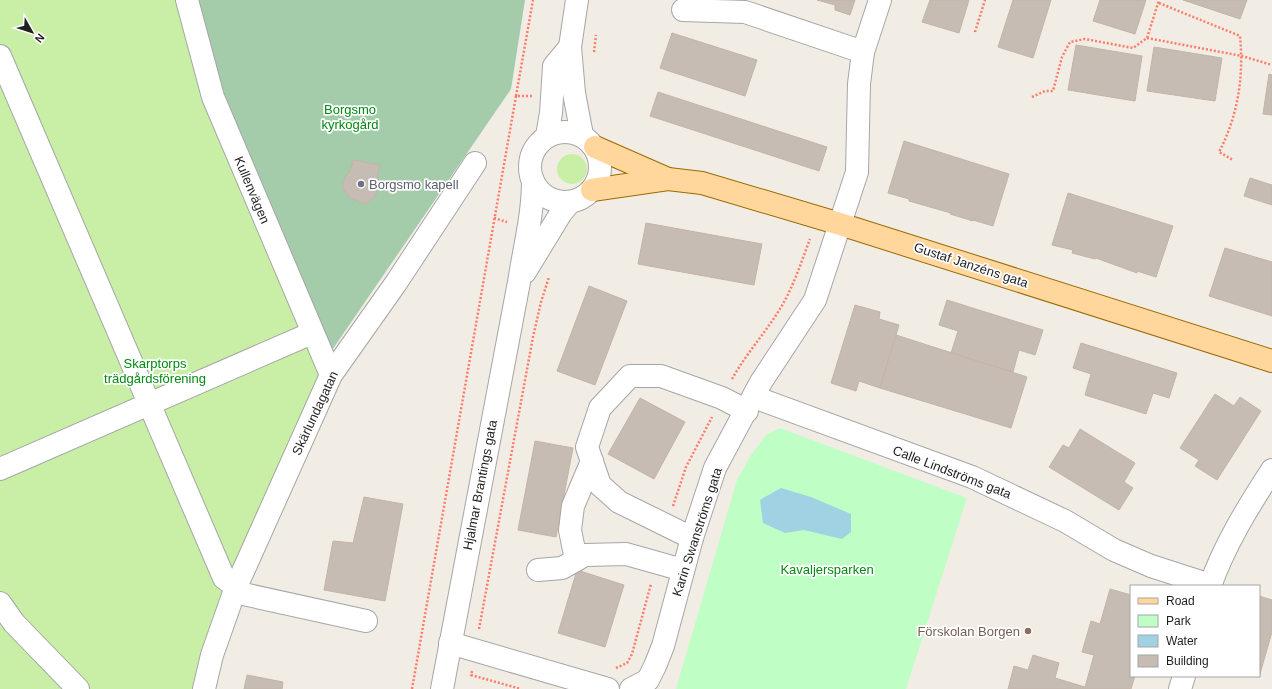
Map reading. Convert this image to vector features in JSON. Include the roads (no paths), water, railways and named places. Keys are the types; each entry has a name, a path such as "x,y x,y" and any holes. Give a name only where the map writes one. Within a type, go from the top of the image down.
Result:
{"main road":[{"name":"Gustaf Janzéns gata","path":"589,141 668,179"},
{"name":"Gustaf Janzéns gata","path":"592,190 668,179 702,183 840,224 1272,361"}],"street":[{"name":"Kullenvägen","path":"187,0 213,97 331,375"},
{"path":"532,181 547,198 558,202 570,202 586,196 592,190 600,174 600,160 589,141 574,93 570,46 577,0"},
{"name":"Karin Swanströms gata","path":"631,689 648,680 655,666 692,538 715,468 773,362 815,300 857,172 858,91 863,52 880,0"},
{"path":"683,10 745,12 863,52"},
{"path":"570,46 554,66 553,96 547,136 559,132 571,131 589,141"},
{"path":"0,56 224,578 235,590 366,621"},
{"name":"Hjalmar Brantings gata","path":"442,689 519,282 527,229 533,204 530,168 531,155 538,144 547,136"},
{"name":"Skärlundagatan","path":"204,689 212,655 235,590 331,375 396,283 475,163"},
{"name":"Hjalmar Brantings gata","path":"519,282 550,231 570,202"},
{"path":"0,469 312,333"},
{"name":"Calle Lindströms gata","path":"692,538 619,502 600,485 587,447 600,408 630,376 661,376 722,398 751,404 972,477 1065,521 1114,550 1151,566 1210,585"},
{"path":"576,560 570,530 573,506 592,461"},
{"path":"1210,585 1225,549 1239,522 1270,476"},
{"path":"538,570 562,568 585,555 626,554 683,570"},
{"path":"0,603 7,624 78,689"},
{"path":"450,644 480,638 611,679"},
{"path":"1180,689 1184,677"}],"water":[{"path":"781,488 811,497 851,514 851,532 842,539 804,530 785,533 763,523 760,500"}],"place":[{"name":"Borgsmo kapell","path":"361,184"},
{"name":"Förskolan Borgen","path":"1028,631"}],"park label":[{"name":"Borgsmo kyrkogård","path":"350,116"},
{"name":"Skarptorps trädgårdsförening","path":"155,370"},
{"name":"Kavaljersparken","path":"827,569"}]}
